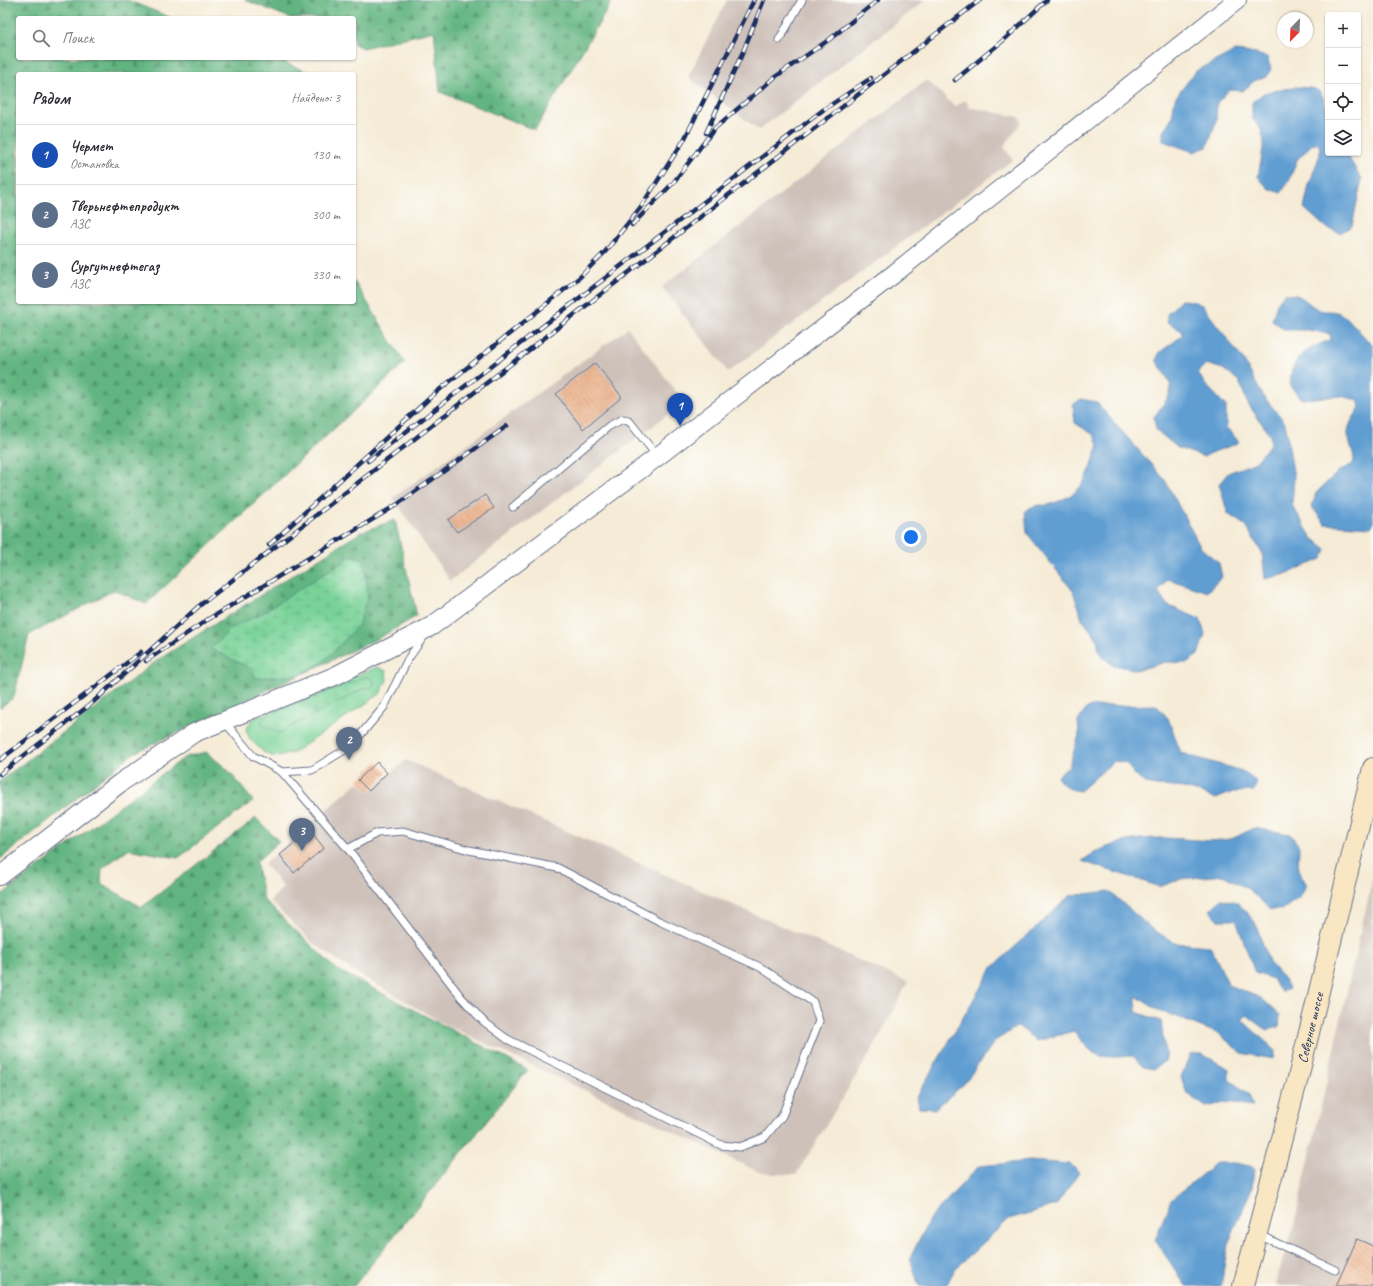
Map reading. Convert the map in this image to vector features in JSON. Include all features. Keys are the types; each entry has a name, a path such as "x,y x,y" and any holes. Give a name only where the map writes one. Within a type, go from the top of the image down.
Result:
{"main road":[{"name":"Северное шоссе","path":"1243,1286 1301,1066 1373,768"}],"street":[{"path":"0,876 120,783 194,733 335,676 432,626 890,277 1236,0"}],"lane":[{"path":"779,40 802,0"},
{"path":"513,507 609,426 622,419 630,422 657,456"},
{"path":"282,772 312,770 351,746 384,707 408,659 432,626"},
{"path":"224,721 253,756 282,772 348,849 461,997 483,1021 507,1039 721,1144 740,1147 765,1137 782,1116 819,1021 813,1002 760,967 659,921 558,868 469,850 403,831 377,833 348,849"},
{"path":"1257,1234 1335,1270"}],"shaded area":[{"path":"727,0 926,0 759,130 688,77"},
{"path":"927,80 955,107 965,100 970,107 1019,117 1022,121 1004,147 1013,160 728,372 662,287"},
{"path":"628,328 684,402 450,581 393,498"},
{"path":"406,760 908,982 879,1038 796,1175 761,1173 444,1024 350,969 312,942 270,901 283,887 264,864 358,782 370,791"},
{"path":"1373,877 1373,1286 1280,1286 1275,1284 1294,1225"}],"green space":[{"path":"0,0 127,0 167,16 16,16 16,60 278,60 308,72 16,72 16,304 356,304 356,284 405,363 146,604 114,590 29,635 14,697 0,708"},
{"path":"245,0 613,0 535,130 440,92 434,31 363,48 356,45 356,16 285,16"},
{"path":"395,520 417,616 377,639 134,753 0,859 0,781 159,659 361,532"},
{"path":"354,555 364,561 368,595 358,626 323,662 299,675 256,678 252,669 211,649 231,628 259,615"},
{"path":"377,667 386,671 387,680 380,694 293,753 274,757 263,752 250,739 246,730 252,719 275,708"},
{"path":"368,676 374,681 373,687 363,689 279,733 262,725 262,719 270,714"},
{"path":"206,752 227,769 253,801 178,858 128,849 102,869 101,884 142,907 256,818 279,841 256,862 264,900 336,969 528,1070 354,1286 184,1286 142,1284 140,1286 0,1286 0,896 185,757"}],"water":[{"path":"1235,51 1267,57 1271,69 1266,77 1254,81 1243,91 1229,90 1217,103 1216,122 1207,147 1194,152 1163,141 1163,132 1172,117 1175,98 1196,71"},
{"path":"1295,87 1309,88 1317,90 1325,101 1325,156 1348,156 1362,179 1352,226 1340,233 1325,227 1304,208 1309,185 1320,154 1319,144 1313,143 1297,160 1289,181 1281,193 1269,189 1258,177 1264,142 1261,129 1252,118 1252,102 1264,93"},
{"path":"1284,294 1297,295 1320,310 1339,313 1348,319 1373,345 1373,524 1371,527 1325,524 1312,507 1316,493 1339,471 1353,464 1354,459 1348,432 1351,422 1360,407 1358,400 1340,396 1302,399 1290,386 1291,372 1298,359 1308,350 1331,340 1330,334 1307,330 1285,330 1272,320 1277,303"},
{"path":"1181,300 1193,301 1202,305 1244,361 1263,396 1285,422 1294,478 1292,505 1312,538 1326,549 1322,559 1283,575 1265,579 1262,553 1246,526 1228,514 1219,484 1228,473 1256,462 1271,443 1270,435 1248,404 1239,381 1223,369 1206,364 1198,372 1204,383 1226,406 1226,427 1239,442 1204,457 1178,448 1156,430 1154,417 1170,394 1171,389 1167,378 1156,360 1160,352 1182,336 1182,331 1167,322 1167,314"},
{"path":"1081,399 1096,402 1165,480 1201,548 1219,563 1222,577 1207,592 1168,579 1158,591 1167,605 1200,619 1205,634 1198,655 1186,663 1165,662 1138,670 1113,665 1100,655 1097,639 1082,619 1073,591 1027,533 1025,511 1037,505 1050,504 1065,498 1080,487 1089,473 1098,444 1094,435 1075,423 1073,405"},
{"path":"1156,705 1168,718 1181,753 1242,771 1257,782 1254,791 1233,792 1216,799 1184,788 1150,785 1139,779 1126,763 1114,761 1080,791 1064,785 1059,780 1057,777 1069,766 1079,735 1078,721 1087,708 1099,706"},
{"path":"1254,828 1290,834 1299,846 1298,870 1307,885 1300,897 1282,910 1270,909 1248,889 1223,875 1181,879 1159,887 1082,861 1105,848 1130,841 1155,838 1223,840 1235,837"},
{"path":"1109,891 1152,929 1175,943 1210,946 1229,985 1261,998 1280,1015 1279,1027 1267,1030 1247,1015 1242,1020 1275,1050 1274,1059 1241,1053 1219,1034 1156,1009 1136,996 1136,1012 1161,1021 1166,1060 1154,1069 1143,1067 1133,1056 1104,1057 1098,1055 1087,1047 1074,1031 1037,1041 1018,1026 995,1041 964,1084 935,1109 919,1108 917,1096 992,968 1070,896"},
{"path":"1221,899 1237,902 1255,922 1270,964 1284,979 1289,988 1281,992 1273,979 1255,973 1236,920 1218,920 1210,910"},
{"path":"1190,1054 1202,1054 1229,1069 1229,1080 1248,1093 1253,1106 1228,1102 1206,1107 1187,1094 1181,1077"},
{"path":"1030,1161 1070,1164 1079,1172 1056,1205 1009,1219 955,1269 946,1286 919,1286 910,1258 930,1218 979,1166"},
{"path":"1216,1163 1236,1163 1254,1167 1252,1188 1228,1244 1221,1286 1186,1286 1155,1240 1171,1200"}],"building":[{"path":"595,363 622,397 583,429 556,394"},
{"path":"485,495 494,508 457,532 448,520"},
{"path":"377,762 387,773 369,791 358,780"},
{"path":"310,830 324,848 294,873 280,855"},
{"path":"1357,1239 1373,1246 1373,1286 1336,1286"}],"railway":[{"path":"269,545 433,395 580,277 605,252 640,208 684,140 754,0"},
{"path":"706,133 742,54 764,0"},
{"path":"632,225 673,183 715,128 775,77 830,39 878,0"},
{"path":"0,774 91,704 199,606 980,0"},
{"path":"955,80 1006,38 1047,0"},
{"path":"368,461 823,110 871,78"},
{"path":"146,661 207,620 398,504 507,426"},
{"path":"0,760 141,652"}],"place":[{"name":"Чермет","path":"680,426"},
{"name":"Тверьнефтепродукт","path":"349,760"},
{"name":"Сургутнефтегаз","path":"302,851"}]}
